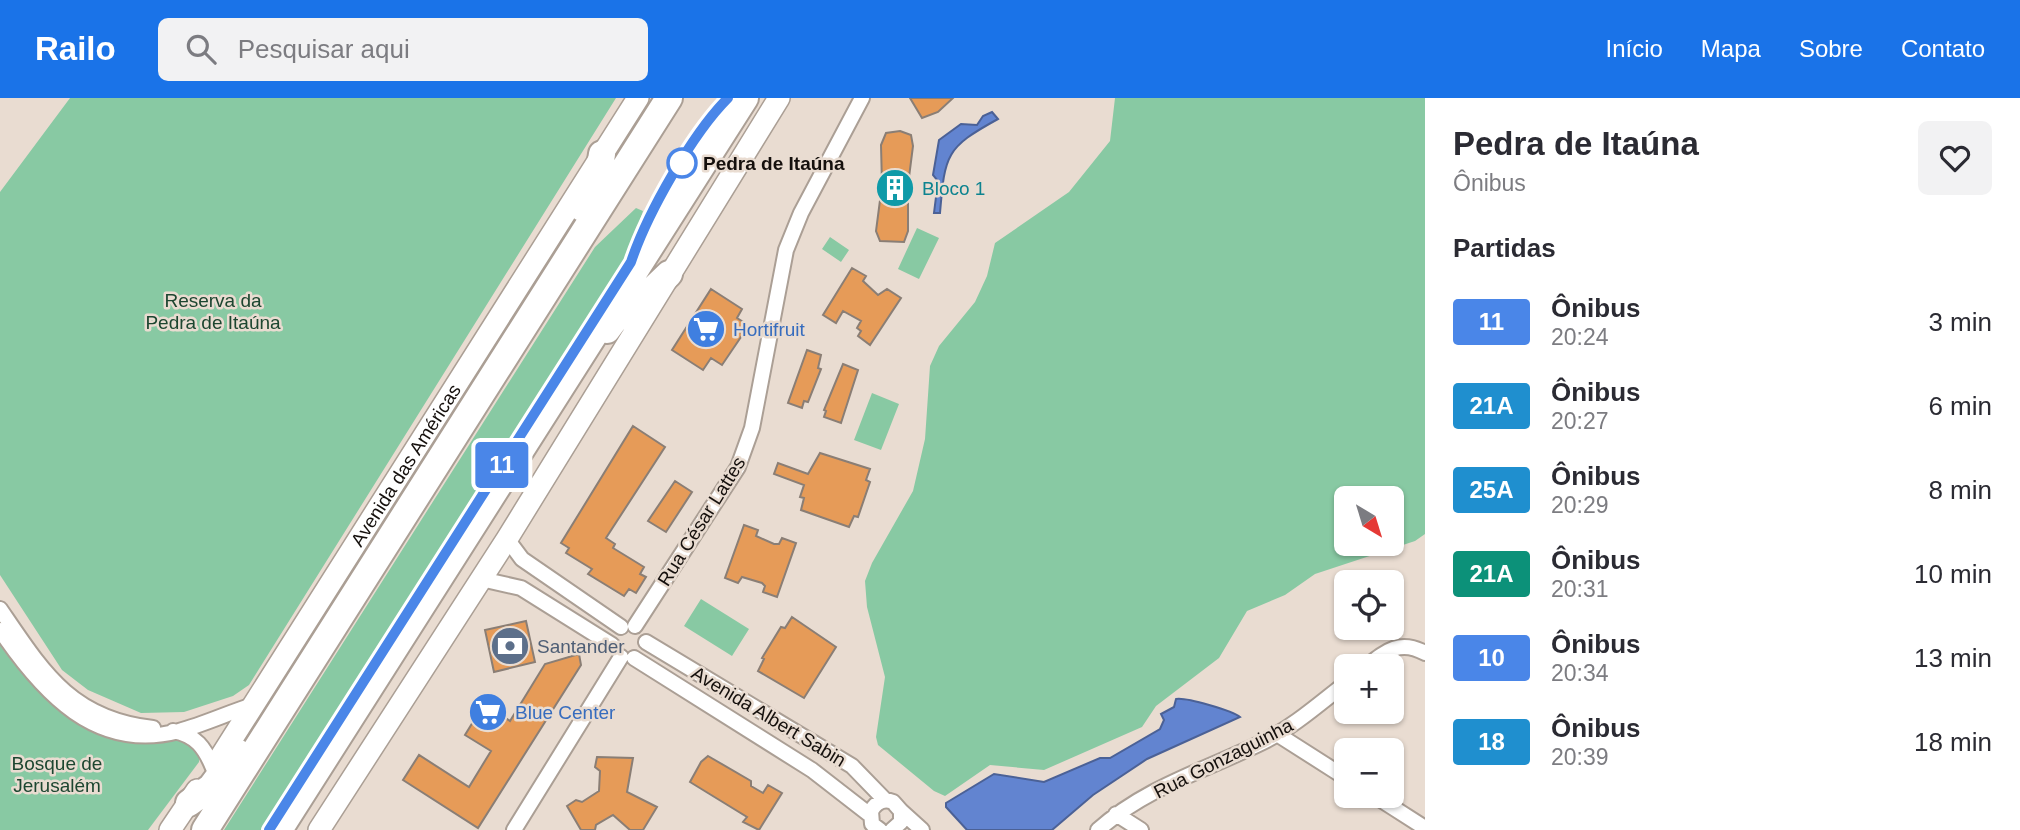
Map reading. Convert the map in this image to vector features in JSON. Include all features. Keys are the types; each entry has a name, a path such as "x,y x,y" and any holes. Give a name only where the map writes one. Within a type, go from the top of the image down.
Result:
{"highway":[{"name":"Avenida das Américas","path":"205,830 669,98"},
{"path":"279,830 746,98"},
{"path":"526,323 534,298 593,187 602,154"},
{"path":"570,373 591,354 616,318 625,316 669,274"},
{"path":"189,803 219,778 289,684 310,666"},
{"path":"291,830 300,813 304,792"}],"main road":[{"name":"Avenida das Américas","path":"170,830 257,704 638,98"},
{"path":"319,830 507,540 779,98"}],"street":[{"name":"Rua César Lattes","path":"628,626 738,467 752,428 786,250 801,212 862,98"},
{"path":"507,540 522,559 628,626 643,632 646,642 642,652 623,653"},
{"name":"Avenida Albert Sabin","path":"481,579 521,588 812,770 875,826"},
{"path":"0,609 42,670 61,691 81,706 107,718 136,726 177,731 201,745 213,768"},
{"path":"623,653 613,635 628,626"},
{"path":"0,630 41,687 71,713 131,736 177,731 257,704"},
{"name":"Avenida Albert Sabin","path":"646,642 852,766 885,800 897,804 901,811"},
{"path":"1384,654 1395,646 1410,646 1425,653"},
{"path":"514,830 623,653"},
{"name":"Rua Gonzaguinha","path":"1098,830 1116,814 1184,775 1277,734 1334,692"},
{"path":"1277,734 1334,770"},
{"path":"875,826 877,803 885,800"},
{"path":"1394,808 1425,828"},
{"path":"892,830 901,822 901,811"},
{"path":"901,811 922,830"},
{"path":"1116,814 1141,830"}],"green space":[{"name":"Reserva da Pedra de Itaúna","path":"70,98 616,98 249,685 233,696 184,712 141,713 88,690 62,670 0,575 0,192"},
{"path":"1115,98 1425,98 1425,534 1404,545 1404,486 1334,486 1334,556 1370,556 1315,574 1285,595 1247,611 1219,658 1156,706 1142,727 1044,770 990,765 945,796 934,791 878,745 876,737 885,677 867,607 865,581 872,563 913,491 925,439 930,366 939,346 975,302 987,276 995,243 1069,192 1110,141"},
{"path":"636,208 643,211 625,265 266,830 224,830 595,247"},
{"path":"917,228 939,238 919,279 898,269"},
{"path":"830,237 849,250 841,262 822,249"},
{"path":"872,393 899,404 881,450 854,440"},
{"path":"701,599 749,629 732,656 684,626"},
{"name":"Bosque de Jerusalém","path":"0,645 37,689 57,707 79,721 103,732 129,739 156,742 186,739 200,754 199,762 148,830 0,830"}],"water":[{"path":"992,112 998,119 967,138 951,155 944,178 940,213 934,213 938,181 933,175 939,140 961,124 977,125 983,116"},
{"path":"1176,699 1209,705 1240,717 1147,759 1093,795 1052,830 967,830 946,807 946,803 994,774 1044,782 1100,758 1110,758 1160,729 1164,720 1161,714 1174,707"}],"building":[{"path":"910,98 953,98 938,112 922,118"},
{"name":"Bloco 1","path":"900,131 911,135 913,146 908,185 908,231 904,242 880,241 876,231 882,185 881,145 886,133"},
{"path":"852,268 866,276 863,281 878,295 887,289 901,298 870,345 858,336 861,331 857,328 861,321 843,311 836,323 823,315"},
{"path":"711,289 742,309 737,318 745,323 739,331 743,334 722,365 711,358 703,370 672,350"},
{"path":"807,350 821,355 818,368 821,369 808,402 804,401 802,408 788,403"},
{"path":"843,364 858,370 841,423 824,417 824,410"},
{"path":"633,426 665,447 606,538 615,544 613,548 644,567 640,574 646,577 636,593 629,589 624,596 588,574 592,569 566,553 569,548 561,543"},
{"path":"820,453 870,469 866,480 870,482 858,517 854,516 849,527 801,510 804,498 800,497 804,485 774,474 778,463 808,474"},
{"path":"675,481 692,492 666,532 648,521"},
{"path":"744,525 758,530 756,536 774,544 779,544 782,538 796,543 777,597 763,592 765,586 762,583 742,577 738,583 725,578"},
{"path":"792,617 836,647 804,698 758,671 764,659 762,658 781,627 785,628"},
{"name":"Santander","path":"526,621 535,662 494,672 485,630"},
{"path":"579,654 581,665 478,828 403,780 419,755 469,787 491,751 465,735 484,704 510,721 545,664"},
{"path":"708,756 751,781 751,786 763,793 768,785 782,793 759,830 743,822 747,817 690,782 701,762"},
{"path":"597,757 633,758 627,792 657,807 643,830 630,830 613,815 596,825 595,830 581,830 567,806 576,800 582,802 599,791 600,771 595,767"}],"bus line":[{"name":"11","path":"269,830 631,262 641,230 710,117 728,98"}],"place":[{"name":"Pedra de Itaúna","path":"682,163"},
{"name":"Bloco 1","path":"895,188"},
{"name":"Hortifruit","path":"706,329"},
{"name":"Santander","path":"510,646"},
{"name":"Blue Center","path":"488,712"}]}
